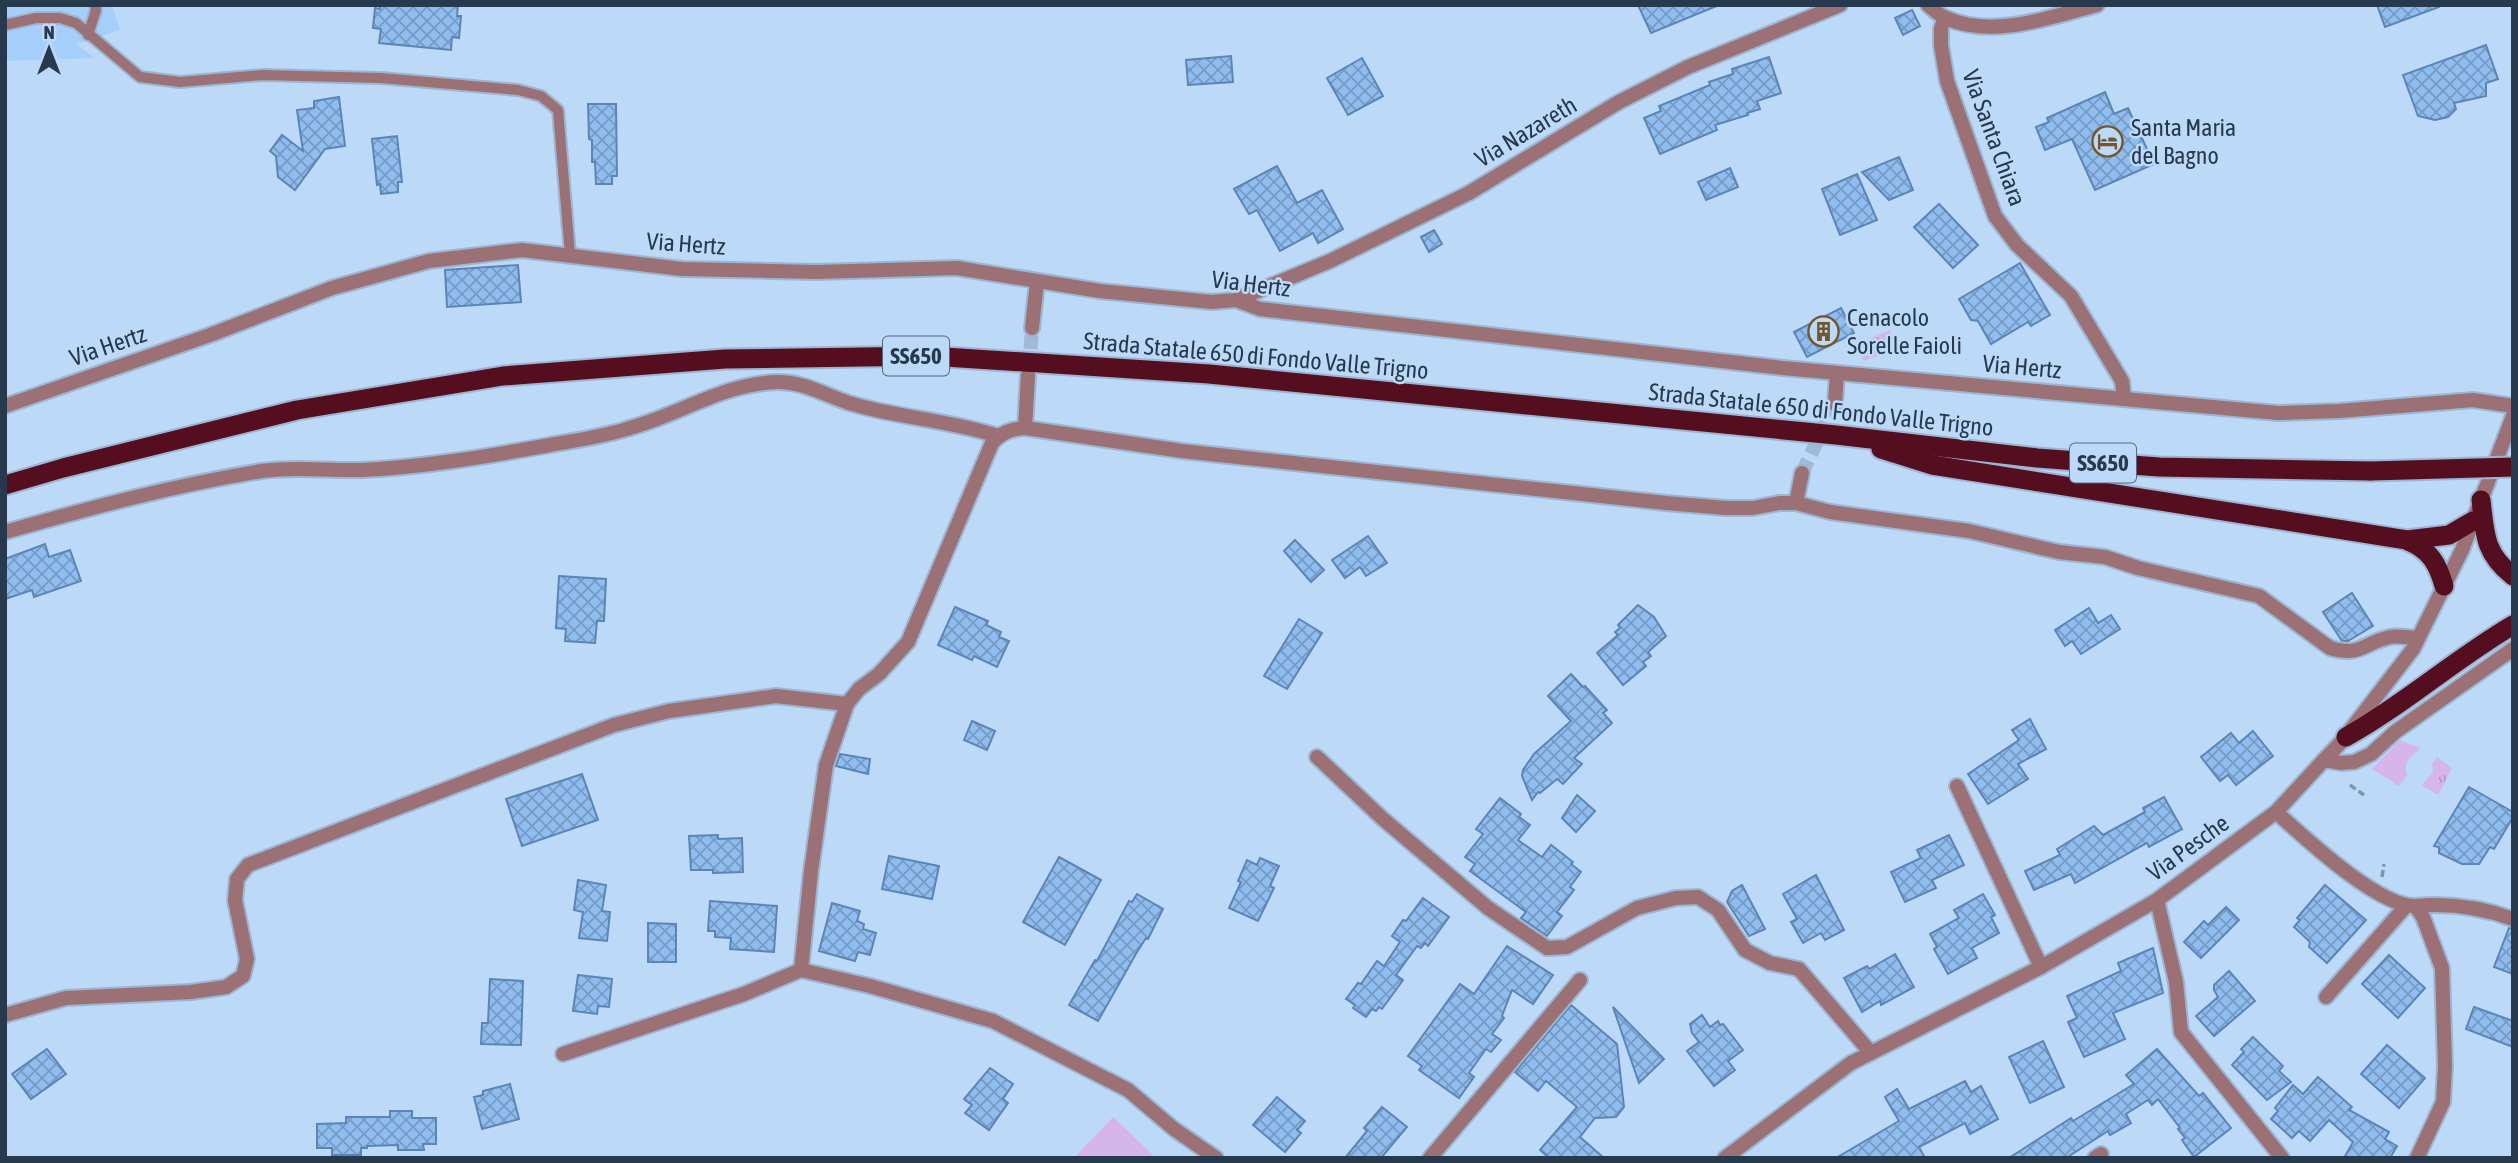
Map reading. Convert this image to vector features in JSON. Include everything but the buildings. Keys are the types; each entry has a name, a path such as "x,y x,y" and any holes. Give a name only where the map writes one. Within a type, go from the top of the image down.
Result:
{"highway":[{"name":"Strada Statale 650 di Fondo Valle Trigno","path":"5,485 297,410 503,376 725,359 929,356 1209,374 1836,435 2037,458 2146,466 2371,471 2513,467"},
{"path":"1836,435 1932,465 2407,540 2422,546 2431,555 2444,586"},
{"path":"2481,500 2488,548 2497,563 2513,576"},
{"path":"2407,540 2449,535 2473,521"},
{"path":"2346,737 2383,716 2490,638 2513,625"}],"street":[{"name":"Via Nazareth","path":"1236,300 1330,261 1469,193 1619,102 1688,67 1840,5"},
{"path":"1928,5 1945,18 1971,25 2002,27 2096,5"},
{"name":"Via Santa Chiara","path":"1945,18 1941,28 1941,45 1947,81 1994,216 2017,244 2071,296 2122,381 2124,399"},
{"name":"Via Hertz","path":"5,406 210,335 332,288 429,261 522,250 682,269 816,272 957,268 1037,282 1212,302 1236,300 1260,309 1838,373 2278,413 2473,400 2513,406"},
{"path":"1032,328 1037,282"},
{"path":"1835,404 1838,373"},
{"path":"1025,428 1028,375"},
{"path":"5,531 112,502 265,471 364,470 456,460 551,444 632,428 735,388 762,383 781,382 807,386 848,403 973,428 998,436"},
{"name":"Via Pesche","path":"1730,1156 1851,1063 2041,967 2157,900 2276,812 2346,737 2413,649 2462,550 2513,416"},
{"path":"801,970 825,765 847,704 908,642 992,443 1009,430 1025,428 1182,451 1666,503 1753,508 1796,503 1830,512 1969,531 2059,552 2105,557 2138,568 2259,596 2330,649 2341,652 2364,649 2391,637 2418,638"},
{"path":"1796,503 1802,473"},
{"path":"2324,760 2354,762 2371,754 2395,732 2513,649"},
{"path":"5,1015 66,998 191,992 226,987 243,976 247,959 236,900 237,878 248,865 614,724 669,711 776,696 847,704"},
{"path":"1317,757 1383,818 1489,908 1547,948 1567,947 1637,908 1676,898 1698,897 1718,910 1745,950 1770,963 1799,969 1871,1053"},
{"path":"1957,786 2041,967"},
{"path":"2276,812 2328,858 2380,893 2410,906 2423,917 2442,968 2445,1067 2443,1102 2417,1158"},
{"path":"2157,900 2176,982 2181,1032 2282,1158"},
{"path":"2326,997 2410,906 2469,906 2512,917"},
{"path":"563,1054 744,994 801,970 870,986 993,1021 1128,1090 1174,1129 1216,1158"},
{"path":"1430,1158 1580,980"}],"lane":[{"path":"88,35 96,10 95,5"},
{"path":"5,24 36,18 60,18 75,23 140,77 180,82 263,75 381,78 518,90 541,96 558,110 570,254"}],"path":[{"path":"2350,785 2364,795"}],"shaded area":[{"path":"5,5 112,5 120,30 76,44 94,58 5,61"}],"green space":[{"path":"1890,330 1897,347 1864,361 1857,344"},
{"path":"2400,740 2420,748 2407,763 2407,775 2399,786 2372,769"},
{"path":"2437,757 2452,768 2438,795 2422,785 2433,772 2432,764"},
{"path":"1113,1117 1153,1155 1150,1158 1074,1158"}],"tunnel":[{"path":"1029,370 1032,328"},
{"path":"1802,473 1835,404"}],"place":[{"name":"Santa Maria del Bagno","path":"2108,142"},
{"name":"Cenacolo Sorelle Faioli","path":"1824,332"}]}
